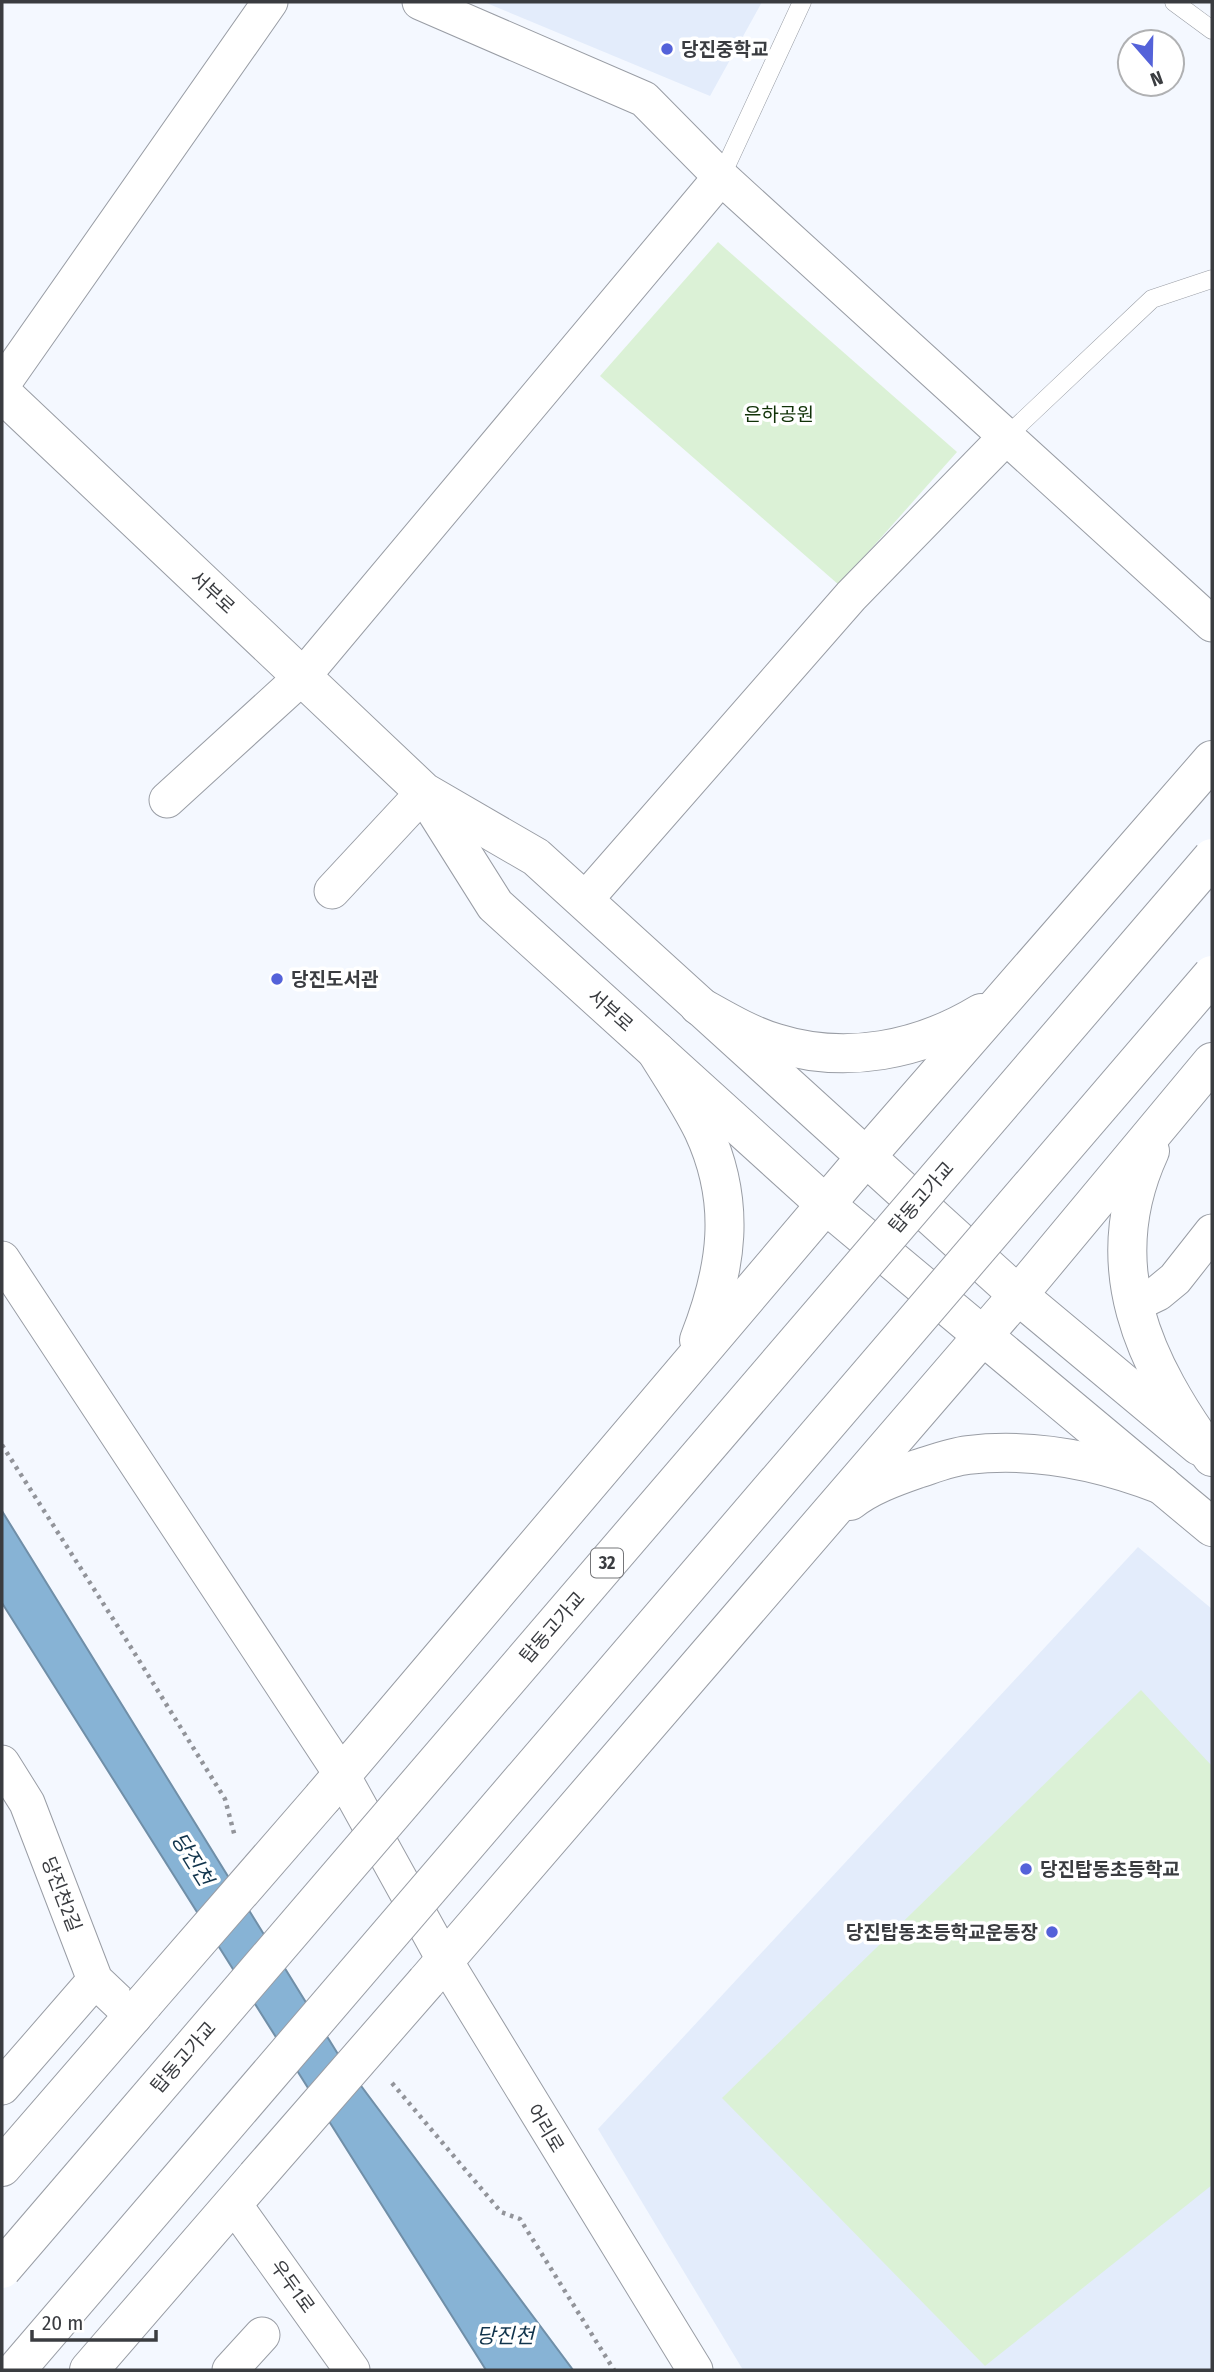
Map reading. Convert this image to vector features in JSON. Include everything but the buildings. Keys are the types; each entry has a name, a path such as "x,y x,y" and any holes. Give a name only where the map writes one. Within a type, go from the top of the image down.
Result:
{"main road":[{"name":"서부로","path":"2,393 425,792 536,857 1018,1295 1212,1457"},
{"path":"2,2167 333,1786 825,1204 1212,760"},
{"name":"서부로","path":"425,792 495,905 825,1204 1212,1527"},
{"name":"탑동고가교","path":"2,2269 1212,858"},
{"path":"16,2370 1212,975"},
{"path":"699,1006 742,1030 776,1043 812,1051 838,1053 873,1052 933,1037 959,1026 1004,999"},
{"path":"656,1051 703,1131 724,1199 725,1234 721,1273 698,1343 678,1378"},
{"path":"89,2370 436,1972 1018,1295 1212,1062"},
{"path":"1186,1093 1151,1148 1139,1174 1127,1227 1126,1268 1132,1305 1165,1383 1187,1423 1212,1457"},
{"path":"815,1529 874,1486 902,1474 966,1455 996,1453 1063,1457 1114,1467 1162,1485"}],"street":[{"path":"2,385 270,2"},
{"path":"420,2 644,99 721,177 1212,624"},
{"path":"167,800 303,676 721,177"},
{"path":"584,901 851,596 1007,436"},
{"path":"332,891 425,792"},
{"path":"1132,1305 1158,1293 1175,1279 1212,1232"},
{"name":"어리로","path":"2,1259 333,1786 401,1884 436,1972 695,2370"},
{"name":"당진천2길","path":"2,1763 27,1803 95,1980 139,2010"},
{"path":"2,2087 95,1980"},
{"name":"우두1로","path":"245,2190 352,2370"},
{"path":"230,2370 262,2335"}],"lane":[{"path":"721,177 802,2"},
{"path":"1174,2 1212,30"},
{"path":"1007,436 1152,299 1212,279"}],"shaded area":[{"name":"당진중학교","path":"484,2 762,2 710,96"},
{"name":"당진탑동초등학교","path":"1138,1547 1212,1609 1212,2370 743,2370 598,2129"}],"green space":[{"name":"은하공원","path":"718,242 957,452 839,585 600,376"},
{"name":"당진탑동초등학교운동장","path":"1141,1690 1212,1766 1212,2185 985,2366 722,2098"}],"water":[{"name":"당진천","path":"2,1511 341,2059 573,2370 486,2370 2,1603"}],"place":[{"name":"당진중학교","path":"667,49"},
{"name":"당진도서관","path":"277,979"},
{"name":"당진탑동초등학교","path":"1026,1869"},
{"name":"당진탑동초등학교운동장","path":"1052,1932"}]}
